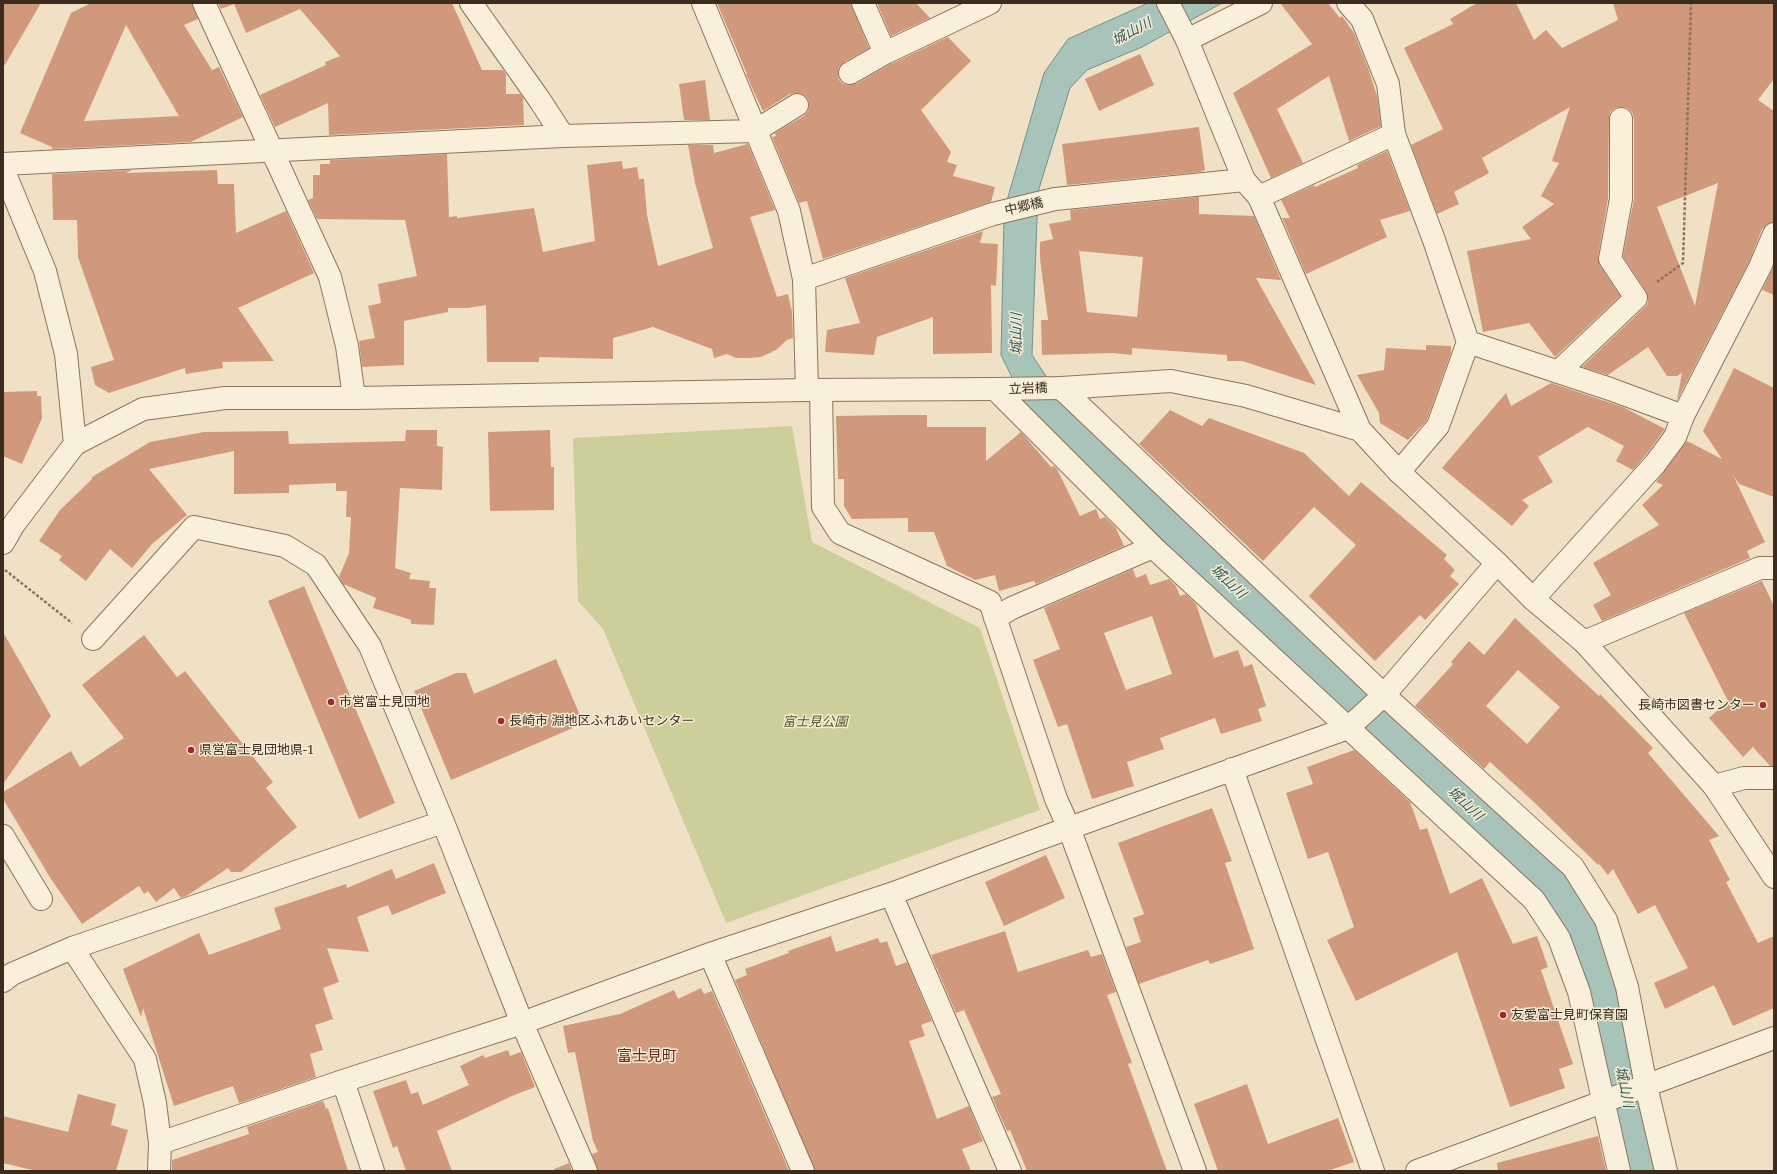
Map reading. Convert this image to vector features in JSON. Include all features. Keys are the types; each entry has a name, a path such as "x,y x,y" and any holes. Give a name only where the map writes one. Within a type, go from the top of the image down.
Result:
{"street":[{"path":"204,3 330,277 347,346 354,398"},
{"path":"471,3 539,99 562,136"},
{"path":"703,3 789,211 804,279 823,507 840,533 990,602 1056,799 1069,828 1195,1171"},
{"path":"863,3 885,53"},
{"path":"850,73 885,53 990,3"},
{"path":"1168,3 1187,40 1244,180 1259,198 1360,430 1398,472 1497,563 1533,599 1584,642 1714,786 1774,877"},
{"path":"1187,40 1261,3"},
{"path":"1348,3 1362,19 1388,84 1394,134 1434,240 1468,342 1438,426 1398,472"},
{"path":"3,164 562,136 755,131 798,105"},
{"path":"1558,372 1636,298 1610,258 1621,199 1621,119"},
{"path":"1259,198 1394,134"},
{"path":"3,168 45,271 66,354 75,444 14,524 3,543"},
{"name":"中郷橋","path":"804,279 993,214 1055,199 1244,180"},
{"path":"1533,599 1655,464 1675,437 1682,416 1760,267 1774,234"},
{"path":"1468,342 1682,416"},
{"name":"立岩橋","path":"75,444 143,409 225,398 354,398 814,390 1061,388 1171,381 1246,396 1360,430"},
{"path":"1061,388 1384,695 1572,867 1606,920 1627,987 1646,1086 1666,1171"},
{"path":"995,389 1153,547 1534,900 1559,938 1579,992 1602,1101 1619,1171"},
{"path":"93,639 194,527 285,546 316,565 370,646 443,822 522,1023 586,1171"},
{"path":"995,618 1012,608 1153,547"},
{"path":"160,1143 343,1081 522,1023 710,954 891,894 1069,828 1348,728 1384,695 1497,563"},
{"path":"1584,642 1760,568 1774,568"},
{"path":"1232,769 1373,1171"},
{"path":"1714,786 1744,778 1774,778"},
{"path":"3,981 12,974 72,948 443,822"},
{"path":"3,836 40,899"},
{"path":"891,894 1010,1171"},
{"path":"72,948 145,1059 155,1103 160,1143 159,1171"},
{"path":"710,954 803,1171"},
{"path":"1417,1171 1774,1038"},
{"path":"343,1081 372,1171"}],"path":[{"path":"1636,298 1682,263 1691,3"},
{"path":"3,569 93,639"}],"green space":[{"name":"富士見公園","path":"792,426 812,542 980,628 1040,810 726,923 603,629 578,601 573,438"}],"water":[{"name":"城山川","path":"1148,3 1222,3 1142,47 1087,70 1070,88 1038,192 1032,355 1064,403 1103,444 1349,675 1565,871 1597,920 1618,985 1656,1171 1628,1171 1567,934 1028,410 1001,355 1004,218 1008,197 1044,73 1068,39"}],"building":[{"path":"3,3 41,3 3,68"},
{"path":"91,3 192,3 198,19 184,25 212,70 219,67 243,117 191,142 52,149 52,147 20,133 71,13","holes":["126,25 179,116 84,121"]},
{"path":"218,3 452,3 482,70 503,70 506,74 506,94 520,94 523,97 524,125 329,135 328,103 275,127 260,95 326,65 325,62 340,56 300,9 246,33 234,4 221,9"},
{"path":"717,3 851,3 869,48 844,62 839,67 839,80 843,84 856,84 891,64 948,37 971,61 921,110 951,152 947,162 957,165 953,176 995,187 991,202 823,259 807,201 799,203 772,137 776,136 775,133 804,116 808,111 808,99 803,94 790,94 763,111"},
{"path":"877,3 916,3 930,18 891,36"},
{"path":"1280,3 1328,3 1340,18 1342,16 1354,33 1368,68 1377,96 1381,126 1349,141 1329,76 1277,109 1303,163 1271,178 1233,93 1312,44"},
{"path":"1477,3 1516,3 1534,40 1546,30 1562,48 1618,20 1613,3 1774,3 1774,79 1758,100 1774,111 1774,222 1767,224 1762,229 1749,262 1677,400 1682,373 1677,376 1667,376 1648,347 1608,375 1582,367 1645,307 1648,302 1646,291 1623,256 1634,199 1634,119 1632,112 1627,108 1615,108 1610,112 1608,198 1598,257 1600,266 1620,296 1555,357 1529,323 1483,332 1467,251 1531,239 1522,227 1554,204 1541,196 1559,163 1552,161 1570,107 1482,158 1489,173 1454,192 1459,204 1437,214 1411,145 1443,129 1404,48 1453,24 1450,19","holes":["1718,183 1695,306 1657,207"]},
{"path":"1140,54 1154,85 1099,111 1085,79"},
{"path":"705,80 710,120 684,120 679,84"},
{"path":"1199,127 1205,170 1200,172 1067,185 1062,144"},
{"path":"748,144 775,210 750,217 777,297 788,294 792,312 793,338 787,340 776,350 761,357 736,358 727,354 714,358 712,349 653,327 613,338 613,359 539,357 539,362 487,362 486,305 468,308 448,308 448,312 404,321 404,365 362,367 359,341 375,338 368,306 381,303 378,284 417,276 405,220 317,219 308,200 313,198 313,175 320,175 320,164 330,164 330,160 447,154 449,217 457,216 457,218 534,208 543,252 595,241 587,165 622,161 623,169 637,167 639,179 644,179 647,215 658,266 713,248 695,183 688,145 713,145 714,153"},
{"path":"1387,151 1410,211 1380,220 1387,237 1306,274 1282,218 1290,218 1281,200 1358,168 1357,165"},
{"path":"132,170 126,173 217,170 218,184 234,184 236,233 286,211 314,273 238,308 274,361 222,362 223,368 186,374 185,368 109,393 95,385 91,367 114,360 78,257 77,220 53,220 52,174"},
{"path":"1199,197 1199,214 1254,216 1281,280 1256,278 1316,385 1242,361 1227,361 1227,355 1132,348 1132,355 1113,353 1042,355 1041,320 1048,320 1040,259 1040,242 1053,239 1049,224 1071,220 1070,210","holes":["1079,251 1143,257 1137,317 1087,312"]},
{"path":"983,231 980,243 998,244 996,286 991,285 992,353 933,354 933,317 877,337 874,355 825,352 827,330 860,323 845,278"},
{"path":"1774,266 1774,295 1762,290"},
{"path":"1426,345 1451,346 1451,353 1427,420 1408,440 1380,423 1379,413 1357,375 1384,370 1386,348 1426,350"},
{"path":"1734,368 1774,388 1774,497 1739,484 1733,475 1765,542 1747,551 1750,558 1602,621 1593,605 1611,595 1593,563 1659,525 1642,505 1663,485 1656,482 1687,441 1722,459 1703,431"},
{"path":"1551,383 1623,407 1665,429 1633,470 1616,461 1624,446 1588,427 1538,457 1553,482 1522,500 1529,506 1512,526 1442,468 1506,393 1511,406"},
{"path":"37,391 37,396 41,396 42,418 22,464 3,456 3,392"},
{"path":"1170,410 1202,426 1209,418 1304,453 1349,496 1361,482 1447,555 1444,559 1455,570 1450,576 1459,584 1425,620 1420,615 1375,661 1309,596 1356,545 1314,507 1263,561 1139,444"},
{"path":"927,415 927,427 986,427 986,461 1021,432 1051,467 1054,466 1057,469 1080,516 1096,509 1100,519 1105,517 1116,528 1124,546 1036,584 1034,581 999,591 995,575 975,580 947,566 934,532 908,532 908,518 852,519 844,506 844,479 838,479 836,416"},
{"path":"406,430 437,430 437,446 443,447 442,490 400,488 395,568 411,573 409,579 430,581 429,588 436,588 434,625 411,624 411,620 373,608 376,598 343,584 339,577 349,553 351,517 346,517 347,491 336,491 336,483 289,485 289,493 234,494 234,451 149,469 187,515 152,544 132,568 110,549 86,581 59,560 62,556 39,541 60,510 92,479 92,477 150,442 204,432 288,431 289,444 405,441"},
{"path":"550,430 551,467 554,467 554,510 490,511 488,432"},
{"path":"1133,569 1136,578 1146,574 1150,585 1169,579 1176,586 1180,596 1186,594 1196,604 1214,658 1238,650 1244,667 1252,664 1266,706 1258,709 1262,721 1221,734 1215,718 1160,738 1164,749 1127,762 1134,786 1092,799 1067,724 1058,727 1033,660 1060,649 1044,608","holes":["1152,616 1172,674 1126,690 1104,633"]},
{"path":"1762,581 1774,606 1774,766 1770,766 1753,747 1743,757 1709,718 1728,701 1684,613"},
{"name":"市営富士見団地","path":"304,586 395,803 359,819 268,601"},
{"path":"1515,618 1599,696 1600,694 1653,748 1648,753 1719,836 1709,840 1730,880 1726,882 1758,943 1774,936 1774,1008 1733,1026 1714,985 1665,1009 1654,983 1688,968 1655,905 1638,914 1613,869 1608,875 1599,864 1598,865 1536,804 1490,762 1484,769 1415,706 1453,664 1451,662 1469,641 1484,655","holes":["1518,670 1560,707 1527,744 1486,706"]},
{"path":"3,632 51,716 3,784"},
{"path":"144,635 177,677 185,671 273,782 266,788 297,827 241,872 231,872 228,868 188,895 181,898 174,888 156,902 148,891 144,894 139,886 82,924 51,879 3,799 3,792 71,751 80,767 124,738 82,685"},
{"name":"長崎市 淵地区ふれあいセンター","path":"556,659 579,713 573,728 451,780 414,691 456,673 466,673 474,694"},
{"path":"1354,750 1410,802 1420,830 1427,828 1450,894 1482,878 1513,944 1537,936 1548,967 1541,970 1573,1064 1559,1069 1565,1088 1510,1107 1457,952 1356,1001 1327,940 1354,927 1328,852 1308,859 1286,793 1313,784 1307,767"},
{"path":"1212,808 1232,861 1225,863 1254,949 1210,964 1208,960 1139,984 1126,947 1141,942 1133,918 1144,914 1118,843"},
{"path":"1046,855 1065,898 1004,926 985,882"},
{"path":"434,863 446,893 392,915 388,905 357,917 369,952 327,948 339,982 323,988 333,1019 315,1025 323,1050 310,1054 316,1077 239,1103 233,1086 174,1106 143,1008 141,1017 123,969 199,933 209,955 281,929 274,908 346,884 347,888 392,869 396,879"},
{"path":"1005,931 1018,972 1088,950 1091,957 1102,954 1116,992 1107,995 1132,1063 1128,1064 1167,1171 1027,1171 1010,1130 1007,1131 992,1097 1001,1094 964,1010 956,1013 931,955"},
{"path":"831,936 836,952 878,938 880,943 887,941 896,966 907,962 932,1021 921,1025 925,1036 909,1041 937,1119 969,1106 983,1141 962,1149 971,1171 815,1171 735,980 747,975 745,969 789,953 788,951"},
{"path":"701,988 704,994 712,991 789,1171 598,1171 592,1154 598,1152 593,1141 575,1052 568,1053 563,1026 620,1014 674,990 678,999"},
{"path":"508,1050 510,1056 521,1052 535,1087 512,1096 437,1131 452,1171 406,1171 397,1146 393,1148 373,1091 406,1080 411,1094 418,1092 423,1105 469,1085 460,1066 483,1055 485,1058"},
{"path":"1247,1084 1268,1144 1338,1118 1354,1162 1327,1171 1218,1171 1194,1104"},
{"path":"78,1094 116,1104 111,1125 128,1130 116,1171 36,1171 3,1163 3,1116 68,1132"},
{"path":"323,1101 326,1109 328,1108 348,1171 172,1171 172,1160 249,1134 247,1127"},
{"path":"1598,1136 1606,1171 1498,1171 1497,1163"},
{"path":"569,1163 572,1171 554,1171 554,1169"}],"place":[{"name":"市営富士見団地","path":"331,702"},
{"name":"長崎市図書センター","path":"1763,705"},
{"name":"長崎市 淵地区ふれあいセンター","path":"501,721"},
{"name":"県営富士見団地県-1","path":"191,750"},
{"name":"友愛富士見町保育園","path":"1503,1015"}],"district":[{"name":"富士見町","path":"647,1057"}]}
